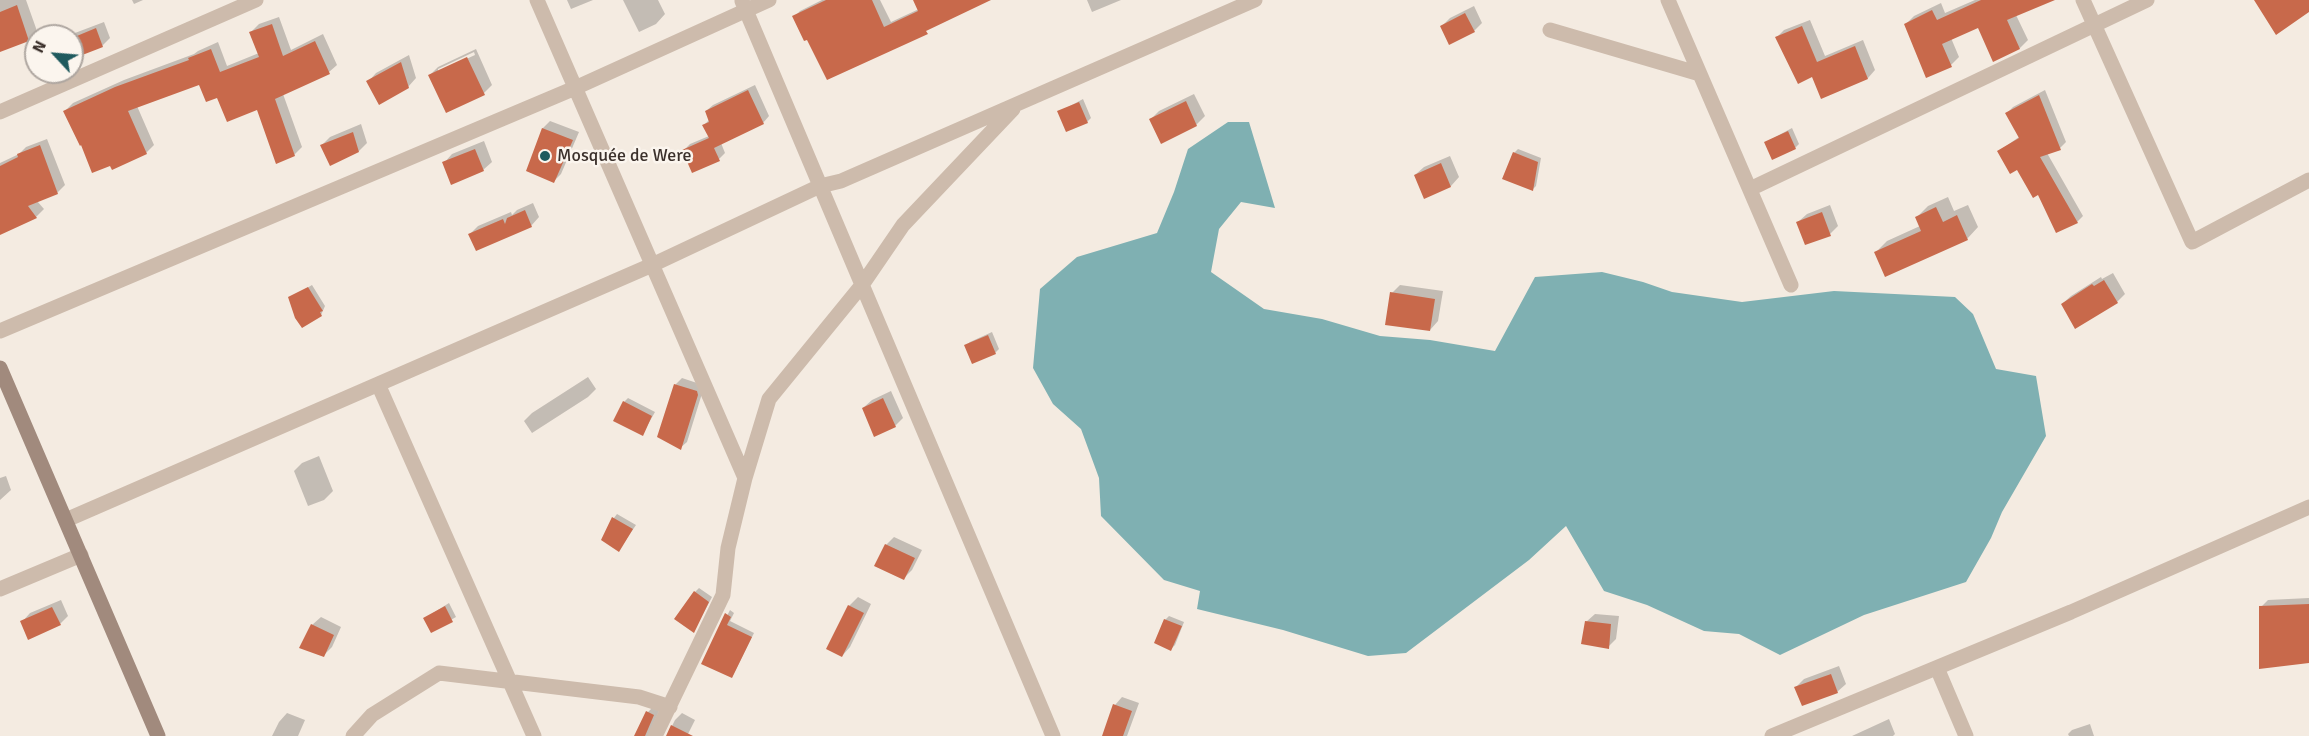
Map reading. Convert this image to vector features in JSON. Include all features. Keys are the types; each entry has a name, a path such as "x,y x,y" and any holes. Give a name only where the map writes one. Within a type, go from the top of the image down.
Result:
{"street":[{"path":"0,112 256,0"},
{"path":"537,0 745,478"},
{"path":"0,331 575,87 744,5 769,0"},
{"path":"66,520 652,265 820,186 841,181 1255,0"},
{"path":"1668,0 1791,285"},
{"path":"2083,0 2192,242 2309,180"},
{"path":"1750,189 2147,0"},
{"path":"744,5 1053,736"},
{"path":"1550,30 1700,74"},
{"path":"656,736 723,595 728,548 745,478 769,399 862,285 903,225 1019,103"},
{"path":"0,368 158,736"},
{"path":"378,384 534,736"},
{"path":"1772,736 2082,607 2309,507"},
{"path":"0,589 81,555"},
{"path":"1937,668 1966,736"},
{"path":"353,736 372,715 439,673 639,697 670,707"}],"water":[{"path":"1228,122 1249,122 1275,208 1241,202 1219,229 1211,272 1264,309 1322,319 1380,336 1430,340 1495,351 1535,277 1602,272 1672,292 1742,302 1834,291 1955,297 1973,314 1996,369 2036,376 2046,436 2002,512 1991,538 1966,582 1864,615 1780,655 1739,634 1704,631 1647,605 1604,591 1566,526 1529,560 1406,653 1368,656 1283,630 1197,609 1200,591 1164,580 1101,516 1099,478 1081,429 1053,404 1033,368 1040,289 1077,257 1157,233 1188,149"}],"building":[{"path":"826,0 872,0 884,27 918,11 913,0 991,0 926,31 928,34 827,80 792,16"},
{"path":"1981,0 2055,0 2007,20 2020,49 1993,62 1978,28 1942,44 1952,67 1926,78 1904,24 1932,10 1937,20"},
{"path":"2254,0 2309,0 2309,12 2276,35"},
{"path":"17,5 24,26 24,43 0,52 0,12"},
{"path":"1465,13 1475,32 1449,45 1440,26"},
{"path":"272,24 283,56 315,41 330,74 275,99 295,156 276,164 257,110 227,122 217,98 206,102 199,85 128,111 147,154 112,170 110,166 92,173 81,145 63,111 115,87 189,60 188,58 211,49 220,72 259,57 249,32"},
{"path":"1802,26 1817,62 1855,46 1868,79 1821,99 1812,77 1798,84 1775,37"},
{"path":"96,28 103,47 84,54 84,33"},
{"path":"467,57 485,95 446,113 428,75"},
{"path":"401,62 409,88 379,105 366,81"},
{"path":"748,90 764,124 714,148 720,161 692,173 682,150 709,138 702,125 709,122 705,111"},
{"path":"2039,95 2061,150 2040,157 2078,223 2056,233 2038,195 2033,198 2017,170 2010,174 1997,151 2019,138 2005,113"},
{"path":"1186,101 1197,126 1161,144 1149,119"},
{"path":"1079,102 1088,123 1066,132 1057,111"},
{"path":"542,128 573,140 554,183 526,171"},
{"path":"1788,131 1796,149 1772,160 1764,142"},
{"path":"353,132 359,152 330,166 320,145"},
{"path":"40,145 58,194 28,206 37,218 0,235 0,166 18,157 17,154"},
{"path":"475,149 484,171 451,185 442,162"},
{"path":"1513,152 1538,162 1533,191 1502,179"},
{"path":"1441,163 1451,187 1424,199 1414,175"},
{"path":"1936,207 1943,222 1957,215 1968,240 1885,277 1874,252 1921,231 1915,217"},
{"path":"525,210 532,227 476,251 468,234 503,219 505,224 507,218"},
{"path":"1822,212 1831,236 1805,245 1796,222"},
{"path":"2104,280 2118,303 2075,329 2061,304 2092,284 2094,286"},
{"path":"308,287 323,311 320,312 322,316 302,328 295,318 288,297"},
{"path":"1390,292 1435,299 1430,331 1385,325"},
{"path":"988,335 996,354 972,364 964,345"},
{"path":"674,384 697,391 698,395 681,450 657,437"},
{"path":"883,398 896,427 874,437 862,408"},
{"path":"623,401 652,416 643,436 613,421"},
{"path":"612,517 633,529 619,552 601,540"},
{"path":"885,544 915,558 904,580 874,566"},
{"path":"694,591 709,602 694,633 674,619"},
{"path":"2309,604 2309,663 2259,669 2259,606"},
{"path":"848,605 864,613 842,657 826,649"},
{"path":"445,606 453,622 431,633 423,618"},
{"path":"52,607 61,625 28,640 20,621"},
{"path":"725,613 731,617 727,625 752,637 732,678 701,664"},
{"path":"1164,619 1182,626 1171,651 1154,643"},
{"path":"1585,621 1611,624 1609,649 1581,644"},
{"path":"311,624 334,635 324,657 299,648"},
{"path":"1831,674 1838,693 1802,706 1794,687"},
{"path":"1113,704 1132,711 1123,736 1102,736"},
{"path":"646,711 654,715 645,736 634,736"},
{"path":"671,725 693,736 666,736"}],"place":[{"name":"Mosquée de Were","path":"545,156"}]}
